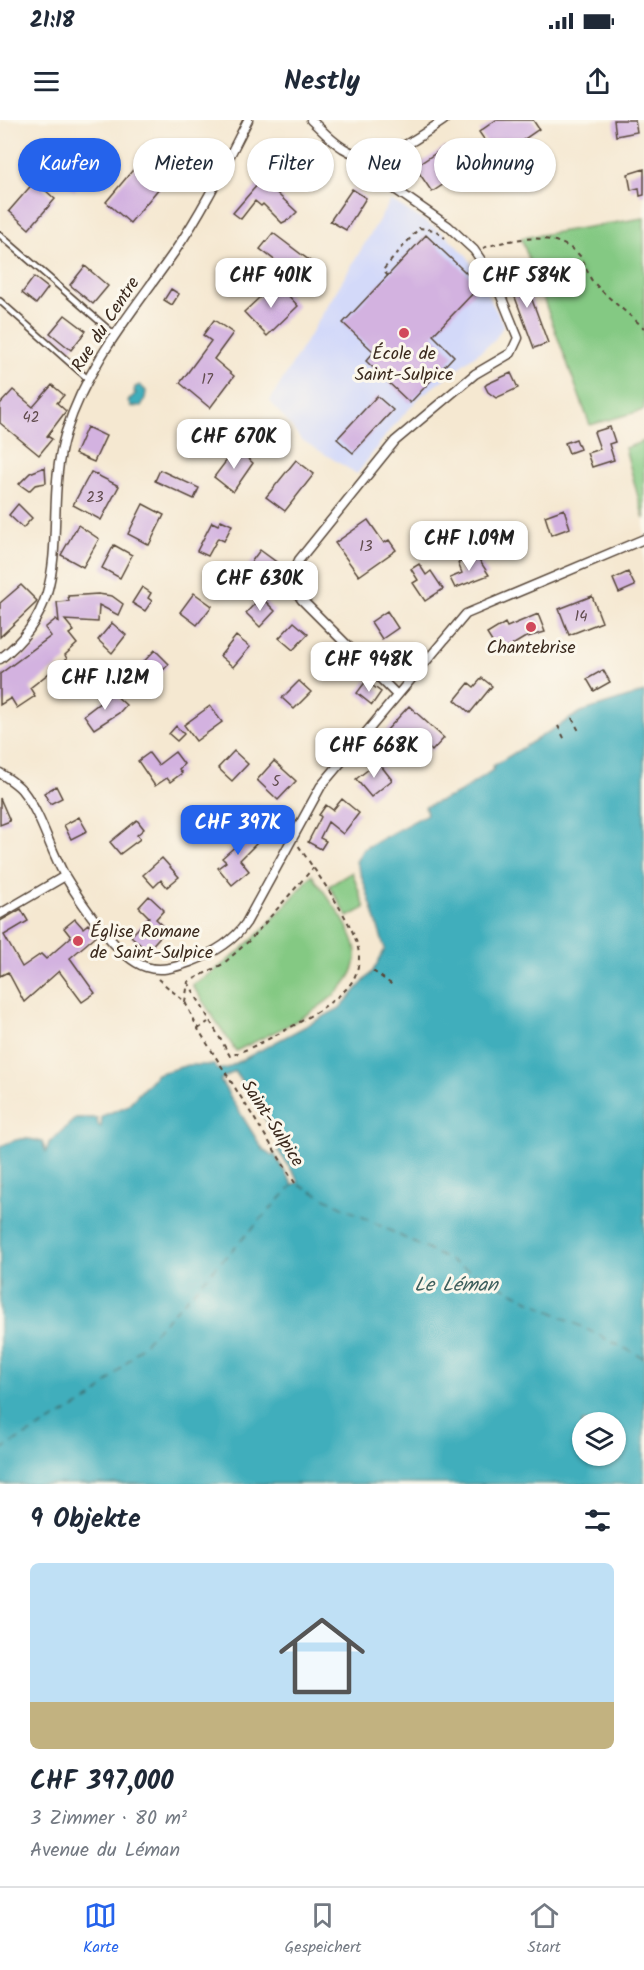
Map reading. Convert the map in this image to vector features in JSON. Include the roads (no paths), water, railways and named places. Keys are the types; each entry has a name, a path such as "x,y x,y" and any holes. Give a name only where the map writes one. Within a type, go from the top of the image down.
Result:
{"street":[{"name":"Rue du Centre","path":"0,659 28,631 45,604 53,559 60,458 71,416 88,379 114,334 205,204 248,120"},
{"path":"311,120 346,150"},
{"path":"416,138 444,120"},
{"path":"397,695 302,600 295,591 293,580 295,569 299,560 395,441 475,374 511,353 518,338 494,279 474,250 448,226 399,192"},
{"path":"0,773 20,787 29,800 65,876 112,941 145,967 158,969 175,967 209,955 228,942 246,923 321,786 466,614 644,539"},
{"path":"0,914 65,876"}],"lane":[{"path":"0,235 114,334"},
{"path":"0,301 88,379"}],"water":[{"path":"140,385 146,391 145,399 141,406 131,407 128,401 136,393 134,392 135,387"},
{"name":"Le Léman","path":"644,692 644,1484 0,1484 0,1146 16,1140 29,1139 42,1142 46,1152 49,1143 76,1118 97,1118 98,1125 101,1127 102,1116 127,1106 157,1074 188,1065 214,1065 218,1070 227,1068 340,1008 373,971 385,949 356,862 363,849 427,814 425,807 459,793 494,769 493,766 581,712","holes":["235,1071 280,1142 278,1151 299,1181 293,1185 274,1154 272,1156 263,1150 220,1080"]}],"place":[{"name":"École de Saint-Sulpice","path":"404,333"},
{"name":"Chantebrise","path":"531,627"},
{"name":"Église Romane de Saint-Sulpice","path":"78,941"}]}
